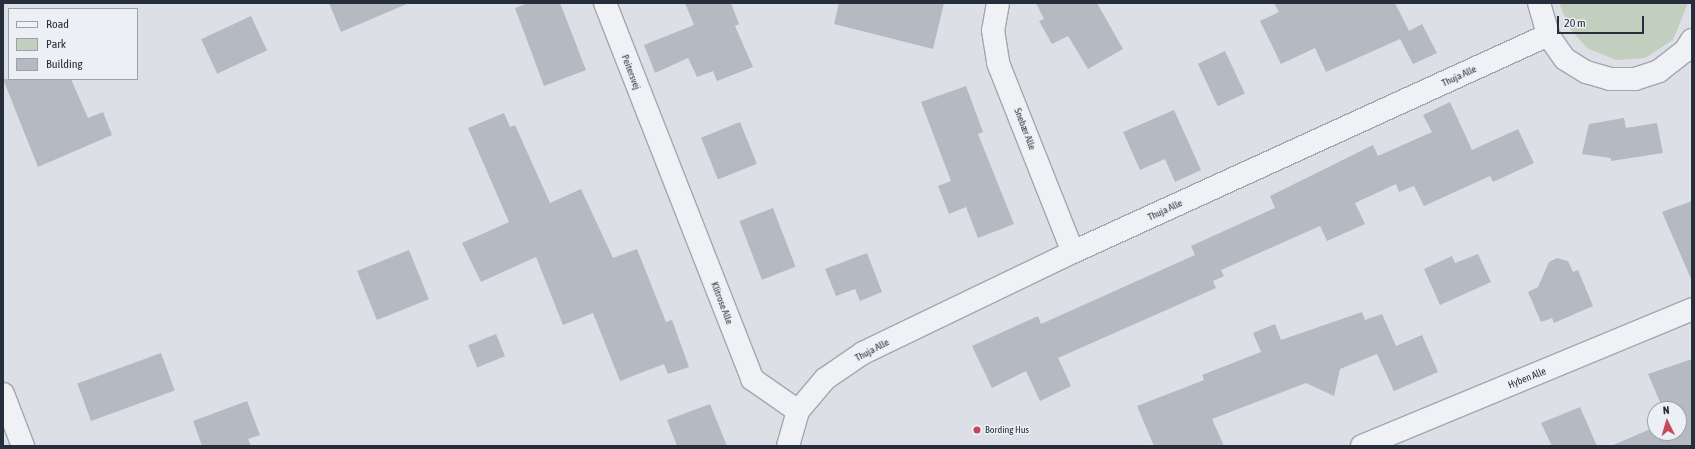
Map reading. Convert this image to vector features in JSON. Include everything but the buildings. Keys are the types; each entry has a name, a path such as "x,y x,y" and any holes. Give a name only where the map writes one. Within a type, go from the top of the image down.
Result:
{"street":[{"name":"Peitersvej","path":"605,3 658,141"},
{"name":"Snebær Alle","path":"998,3 993,30 998,63 1073,252"},
{"path":"1539,3 1548,35 1565,58 1586,72 1610,79 1635,79 1658,71 1690,49"},
{"name":"Thuja Alle","path":"798,411 825,379 863,353 1073,252 1548,35"},
{"name":"Klitrose Alle","path":"658,141 752,379 798,411"},
{"name":"Hyben Alle","path":"1362,446 1692,309"},
{"path":"3,394 23,446"},
{"path":"788,446 798,411"}],"green space":[{"path":"1559,3 1688,3 1673,40 1645,58 1616,60 1587,48 1570,29"}],"place":[{"name":"Bording Hus","path":"977,430"}]}
